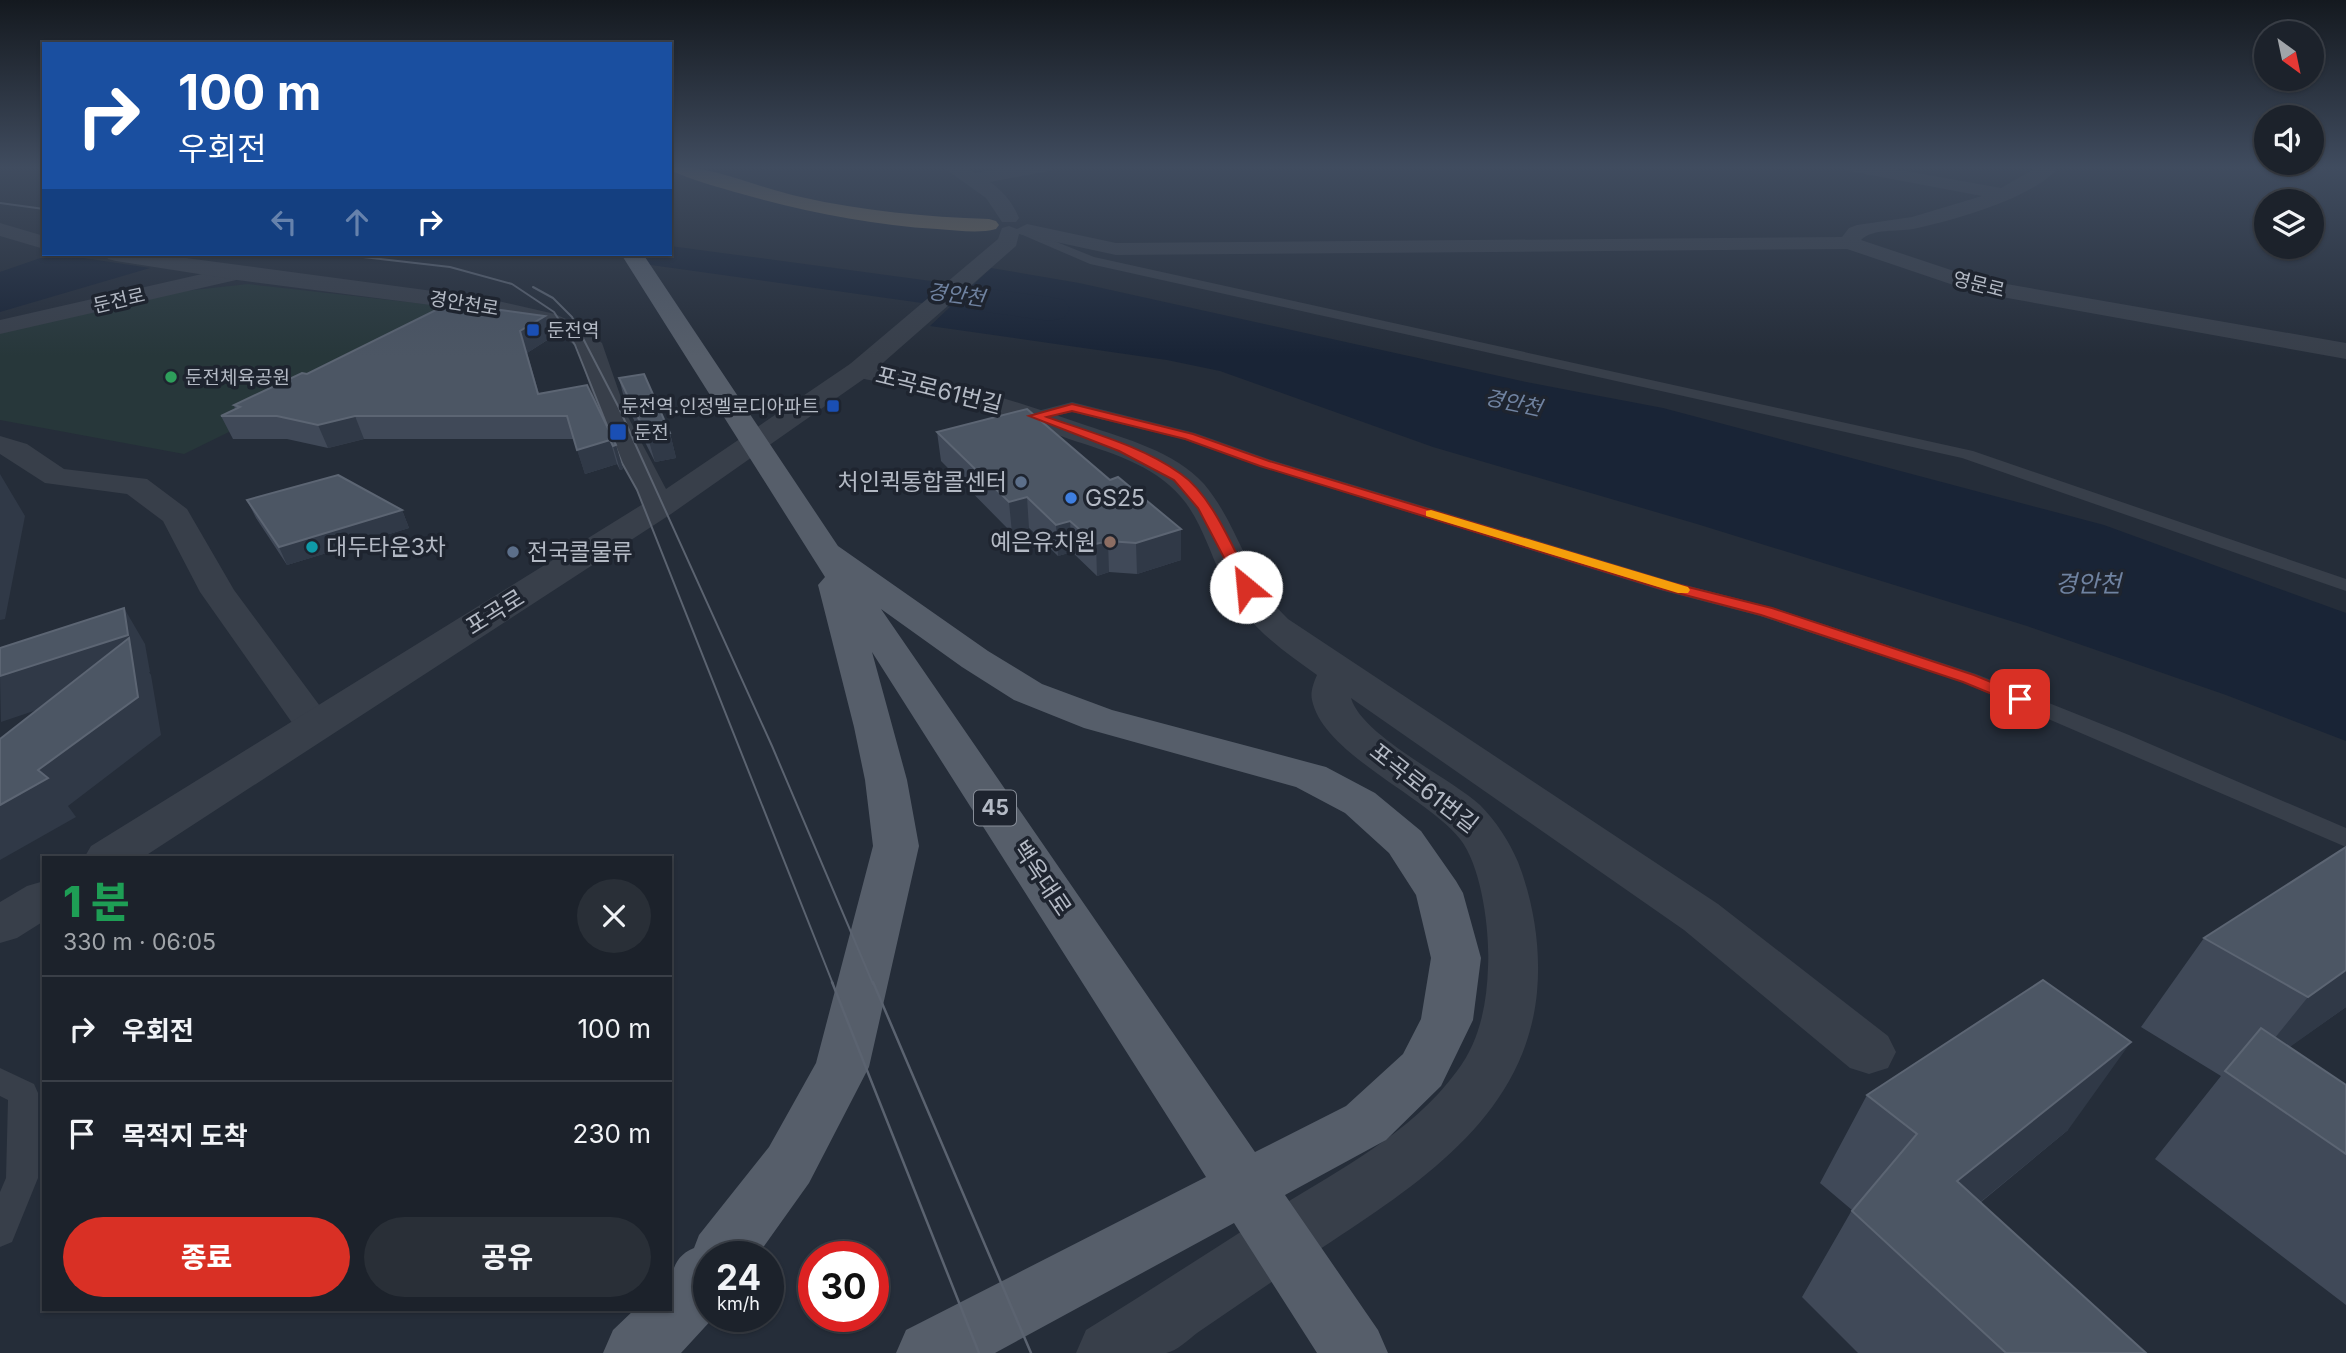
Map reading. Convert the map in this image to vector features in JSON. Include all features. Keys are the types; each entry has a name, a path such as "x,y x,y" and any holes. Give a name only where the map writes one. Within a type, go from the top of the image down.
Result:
{"highway":[{"path":"992,229 1009,231"}],"main road":[{"name":"백옥대로","path":"633,256 826,553 1355,1353"},
{"path":"731,1241 789,1165 842,1067 896,846 886,780 874,727 826,553"},
{"path":"826,553 975,659 1028,692 1098,719 1311,778 1360,803 1405,842 1439,893 1455,958 1447,1020 1422,1070 1366,1123 929,1353"},
{"path":"636,1353 693,1293"}],"street":[{"path":"0,229 42,243"},
{"path":"1849,243 1854,233 1864,229"},
{"name":"영문로","path":"1009,231 1115,249 1849,243 1974,285 2346,351"},
{"name":"포곡로","path":"110,856 660,507 867,363 1009,231"},
{"path":"10,255 42,243"},
{"name":"경안천로","path":"130,256 237,273 485,305 546,319 568,329 589,343 613,415 660,507"},
{"name":"둔전로","path":"0,327 237,273"},
{"name":"포곡로61번길","path":"867,363 1035,416 1123,448 1178,477 1204,507 1256,607 1275,628 1337,671 1331,700 1340,719 1365,742 1451,804 1483,835 1496,861 1511,928 1514,985 1503,1038 1477,1088 1426,1141 1358,1191 1128,1348"},
{"path":"0,445 17,450 56,477 136,486 176,516 218,592 314,725"},
{"path":"1337,671 1701,918 1869,1052"},
{"path":"0,925 42,899"}],"lane":[{"path":"1009,231 1090,260 1967,454 2346,585"},
{"path":"1035,416 1072,407 1189,436 1265,463 1653,582 1766,612 1969,678 2121,740 2346,838"},
{"path":"0,1081 23,1093 22,1178 0,1231"}],"shaded area":[{"name":"둔전체육공원","path":"248,284 479,310 184,454 0,420 0,333 175,292"}],"water":[{"path":"46,256 70,256 150,268 0,312 0,272"},
{"name":"경안천","path":"991,268 1079,283 1526,382 1663,408 2104,525 2346,613 2346,741 2226,695 2027,626 1697,524 1433,447 1220,371 1167,360 930,326"}],"building":[{"path":"450,303 545,316 520,331 538,394 587,385 616,445 613,446 610,440 577,450 567,416 355,416 318,425 277,416 221,416 240,407 234,405 302,373 307,374"},
{"path":"644,374 670,433 648,438 619,378"},
{"path":"1027,409 1110,480 1118,477 1181,529 1136,543 1108,541 1096,544 1070,521 1056,525 1027,497 1009,502 937,432"},
{"path":"338,475 402,510 279,547 247,500"},
{"path":"124,608 128,635 0,676 0,648"},
{"path":"129,638 138,697 38,770 48,778 0,805 0,739"},
{"path":"2346,847 2346,970 2308,997 2204,938"},
{"path":"2043,980 2131,1042 1957,1181 2146,1353 2006,1353 1852,1211 1917,1134 1867,1095"},
{"path":"2261,1028 2346,1085 2346,1154 2225,1071"}],"waterway":[{"name":"경안천","path":"666,256 1050,309"}],"tram line":[{"path":"354,256 450,267 512,284 554,312 575,345 622,463 637,490 833,984"},
{"path":"533,287 553,298 572,317 619,408 772,746 873,984"},
{"path":"832,982 979,1353"},
{"path":"873,982 1031,1353"}],"slow traffic":[{"path":"1431,514 1683,590"}],"place":[{"name":"둔전역","path":"533,330"},
{"name":"둔전체육공원","path":"171,377"},
{"name":"둔전역.인정멜로디아파트","path":"833,406"},
{"name":"둔전","path":"618,432"},
{"name":"처인퀵통합콜센터","path":"1021,482"},
{"name":"GS25","path":"1071,498"},
{"name":"예은유치원","path":"1110,542"},
{"name":"대두타운3차","path":"312,547"},
{"name":"전국콜물류","path":"513,552"}],"route":[{"path":"1246,587 1204,507 1178,477 1123,448 1035,416 1072,407 1189,436 1265,463 1667,586 1766,612 1969,678 2020,699"}]}
